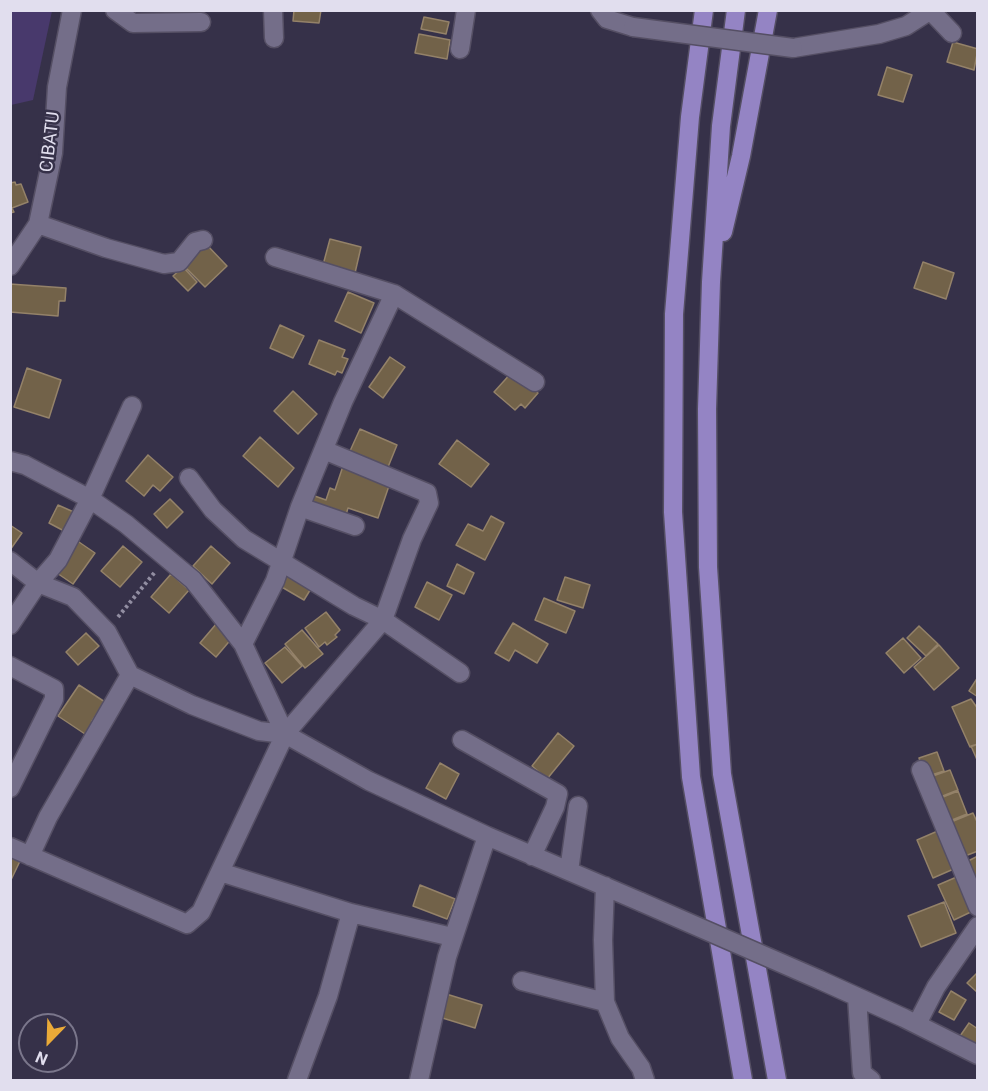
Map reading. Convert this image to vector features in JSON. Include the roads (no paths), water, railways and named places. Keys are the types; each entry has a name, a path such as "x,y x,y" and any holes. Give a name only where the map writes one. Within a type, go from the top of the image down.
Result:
{"highway":[{"path":"704,10 690,117 674,314 673,512 691,777 743,1080"},
{"path":"736,10 721,126 711,282 707,409 708,567 722,774 777,1080"},
{"path":"711,282 741,156 768,10"}],"street":[{"name":"CIBATU","path":"10,266 38,224 52,153 57,87 72,10"},
{"path":"115,10 133,23 201,22"},
{"path":"273,10 274,38"},
{"path":"460,49 466,10"},
{"path":"600,10 603,17 633,27 793,48 879,34 906,26 931,11 952,33"},
{"path":"38,224 106,248 164,264 179,262 195,242 203,240"},
{"path":"275,257 394,294 535,382"},
{"path":"243,644 275,581 300,507 394,294"},
{"path":"10,626 38,583 58,560 90,499 132,406"},
{"path":"10,847 187,924 201,912 285,734 383,620 412,539 429,503 428,495 324,450"},
{"path":"10,461 25,465 90,499 126,524 193,580 243,644 285,734"},
{"path":"189,478 213,510 244,539 383,620 460,673"},
{"path":"300,507 356,526"},
{"path":"10,561 38,583 73,597 107,632 130,675 192,705 248,727 285,734 369,781 532,856 820,980 917,1024 978,1055"},
{"path":"10,666 54,689 54,699 10,788"},
{"path":"30,856 48,817 130,675"},
{"path":"462,740 558,794 555,807 532,856"},
{"path":"921,770 978,908"},
{"path":"569,871 578,806"},
{"path":"419,1080 452,937 488,836"},
{"path":"220,872 351,913 452,937"},
{"path":"605,886 603,940 605,1002 620,1038 641,1068 645,1080"},
{"path":"297,1080 328,996 351,913"},
{"path":"917,1024 936,987 978,926"},
{"path":"522,981 605,1002"},
{"path":"857,997 862,1073 871,1080"}]}
